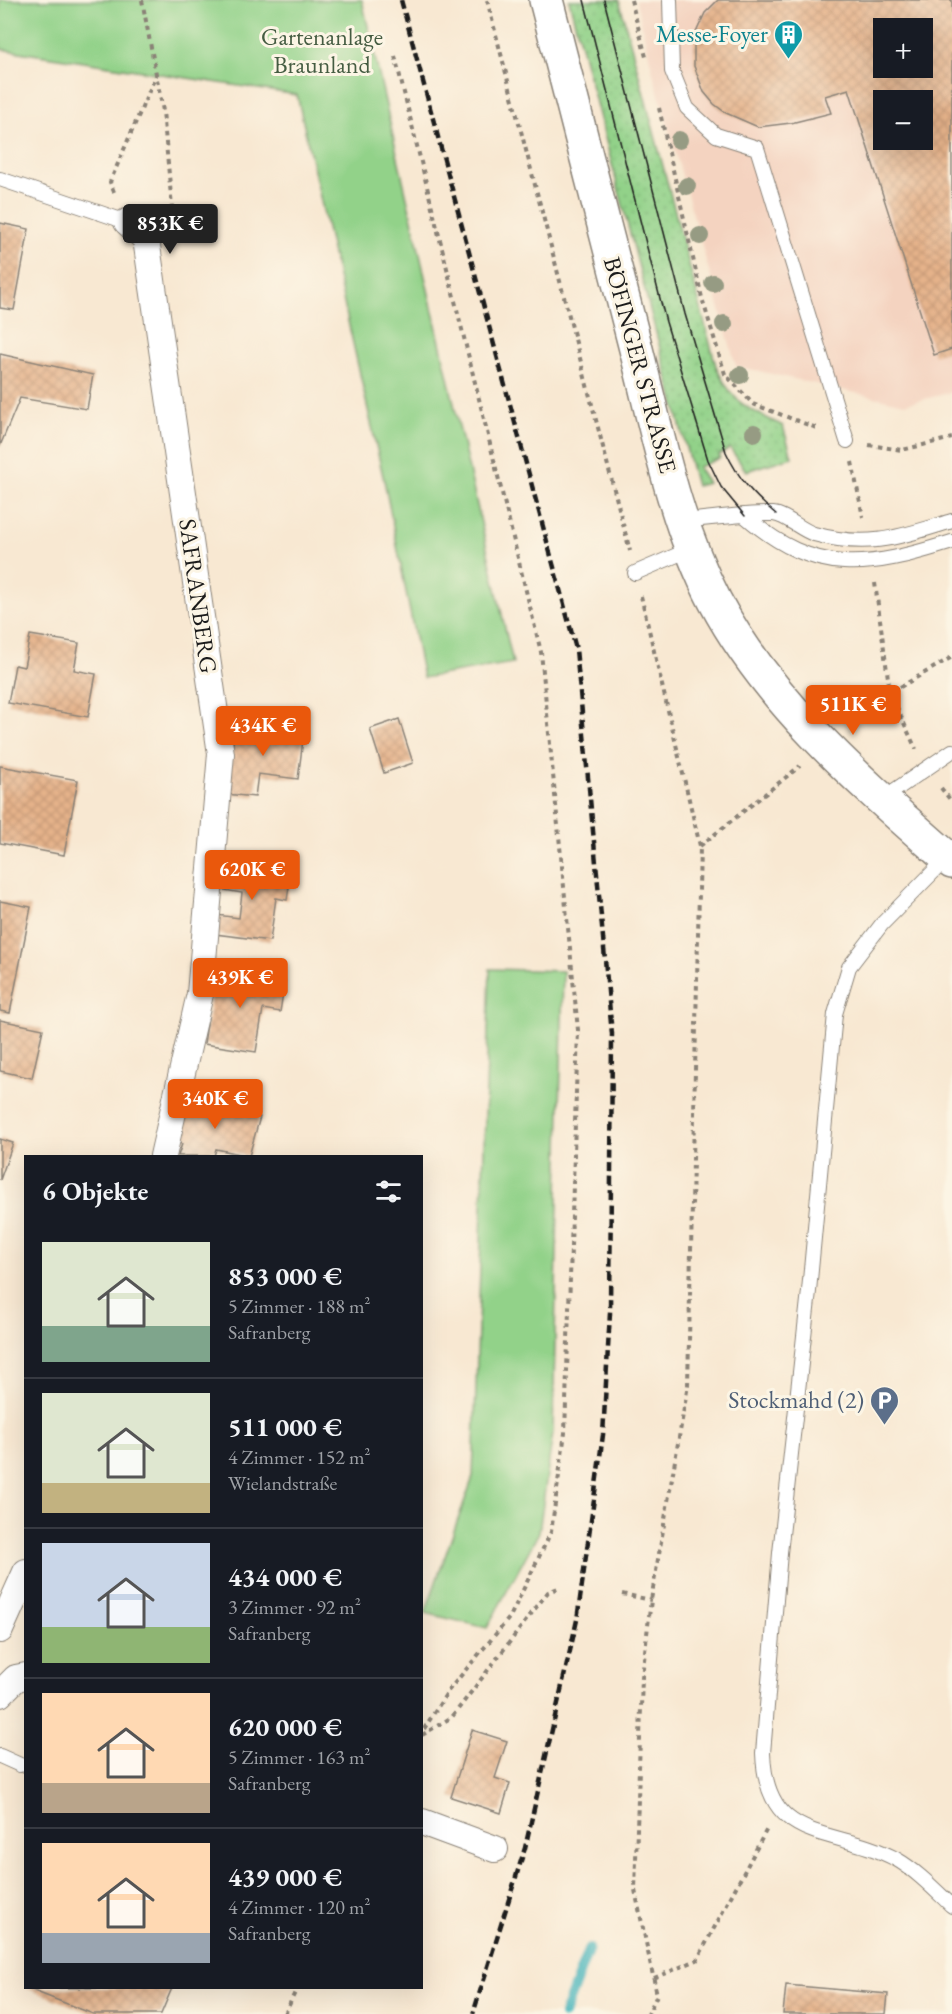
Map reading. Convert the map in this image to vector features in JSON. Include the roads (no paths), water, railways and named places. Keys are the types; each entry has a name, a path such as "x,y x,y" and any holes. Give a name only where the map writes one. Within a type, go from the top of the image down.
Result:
{"street":[{"name":"BÖFINGER STRASSE","path":"546,0 687,535 716,602 734,633 825,746 950,860"},
{"name":"SAFRANBERG","path":"126,222 146,239 221,754 200,994 163,1155"},
{"path":"0,1630 24,1576"},
{"path":"0,1694 16,1678 24,1676"},
{"path":"423,1822 495,1849"}],"lane":[{"path":"670,0 674,81 687,108 716,135 757,148 847,441"},
{"path":"0,179 126,222"},
{"path":"635,573 687,535 745,516 776,514 810,532 849,542 888,539 952,521"},
{"path":"745,516 765,533 787,546 818,558 850,563 894,558 952,542"},
{"path":"882,799 952,751"},
{"path":"950,860 882,924 849,967 835,1014 780,1553 763,1754 764,1774 770,1794 785,1816 810,1831 872,1849 897,1860 921,1877 952,1906"},
{"path":"0,1756 20,1765"}],"waterway":[{"path":"564,2014 589,1948"}],"tram line":[{"path":"584,0 666,322 708,460 721,487 745,516"},
{"path":"604,0 685,314 726,452 747,486 776,514"}],"railway":[{"path":"401,0 576,649 612,1034 610,1313 603,1435 577,1620 525,1848 473,2014"}],"place":[{"name":"Messe-Foyer","path":"789,60"},
{"name":"Stockmahd (2)","path":"885,1426"}],"park label":[{"name":"Gartenanlage Braunland","path":"322,51"}]}
